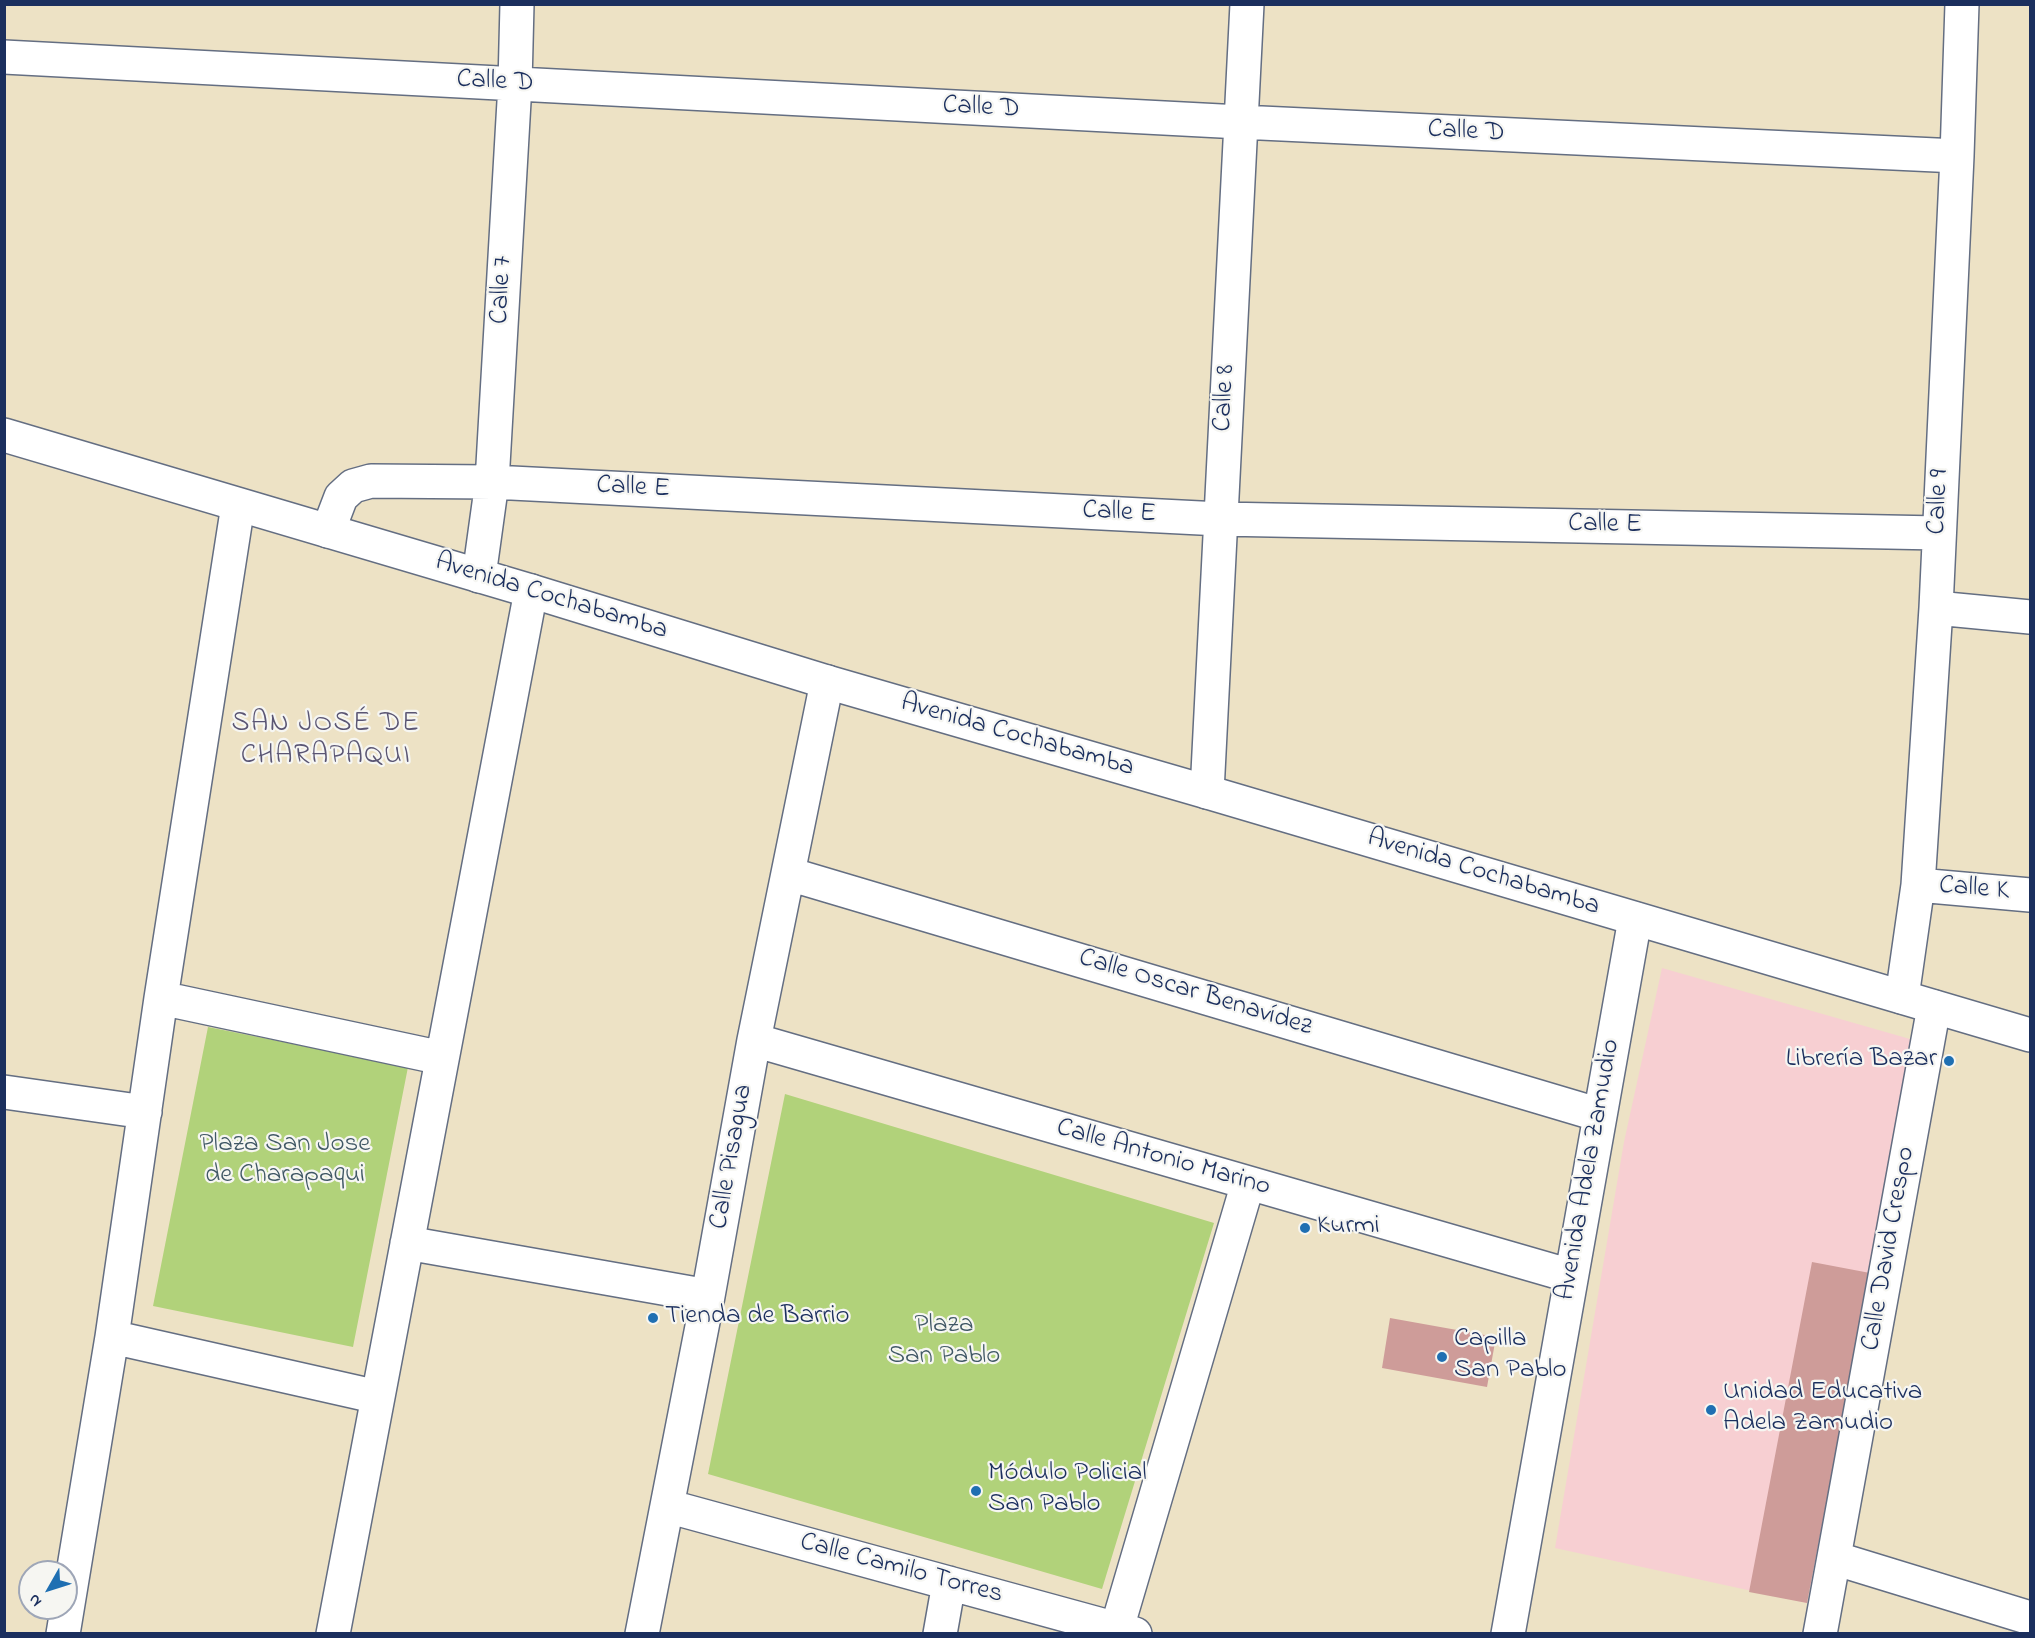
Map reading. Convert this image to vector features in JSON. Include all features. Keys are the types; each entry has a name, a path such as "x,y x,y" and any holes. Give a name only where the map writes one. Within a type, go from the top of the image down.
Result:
{"street":[{"name":"Calle 7","path":"479,576 492,482 515,84 517,4"},
{"name":"Calle 8","path":"1207,792 1247,4"},
{"name":"Calle 9","path":"1902,997 1918,885 1936,608 1962,4"},
{"name":"Calle D","path":"4,57 1240,122 1957,156"},
{"name":"Avenida Cochabamba","path":"4,435 531,591 827,682 2031,1035"},
{"name":"Calle E","path":"328,531 341,497 353,486 371,481 492,482 1220,519 1939,533"},
{"path":"63,1634 112,1337 161,998 238,505"},
{"path":"333,1634 531,591"},
{"path":"1936,608 2031,617"},
{"name":"Calle Pisagua","path":"642,1634 708,1296 754,1040 827,682"},
{"name":"Calle Oscar Benavídez","path":"789,874 1600,1115"},
{"name":"Calle K","path":"1918,885 2031,895"},
{"name":"Avenida Adela Zamudio","path":"1508,1634 1635,919"},
{"path":"161,998 442,1058"},
{"name":"Calle David Crespo","path":"1820,1634 1934,1007"},
{"name":"Calle Antonio Marino","path":"754,1040 1571,1276"},
{"path":"4,1092 145,1112"},
{"path":"1126,1631 1248,1183"},
{"path":"407,1243 708,1296"},
{"path":"112,1337 378,1397"},
{"name":"Calle Camilo Torres","path":"667,1506 1126,1631"},
{"path":"1834,1558 2031,1618"},
{"path":"940,1634 949,1583"}],"shaded area":[{"name":"Unidad Educativa Adela Zamudio","path":"1662,968 1917,1041 1807,1603 1555,1548 1624,1142"}],"green space":[{"name":"Plaza San Jose de Charapaqui","path":"208,1027 408,1067 353,1347 153,1306"},
{"name":"Plaza San Pablo","path":"785,1094 1214,1223 1102,1589 708,1474"}],"building":[{"path":"1812,1262 1870,1273 1807,1603 1749,1592"},
{"name":"Capilla San Pablo","path":"1390,1318 1496,1337 1487,1387 1382,1368"}],"place":[{"name":"Librería Bazar","path":"1949,1061"},
{"name":"Kurmi","path":"1305,1228"},
{"name":"Tienda de Barrio","path":"653,1318"},
{"name":"Capilla San Pablo","path":"1442,1357"},
{"name":"Unidad Educativa Adela Zamudio","path":"1711,1410"},
{"name":"Módulo Policial San Pablo","path":"976,1491"}],"district":[{"name":"SAN JOSÉ DE CHARAPAQUI","path":"326,741"}]}
